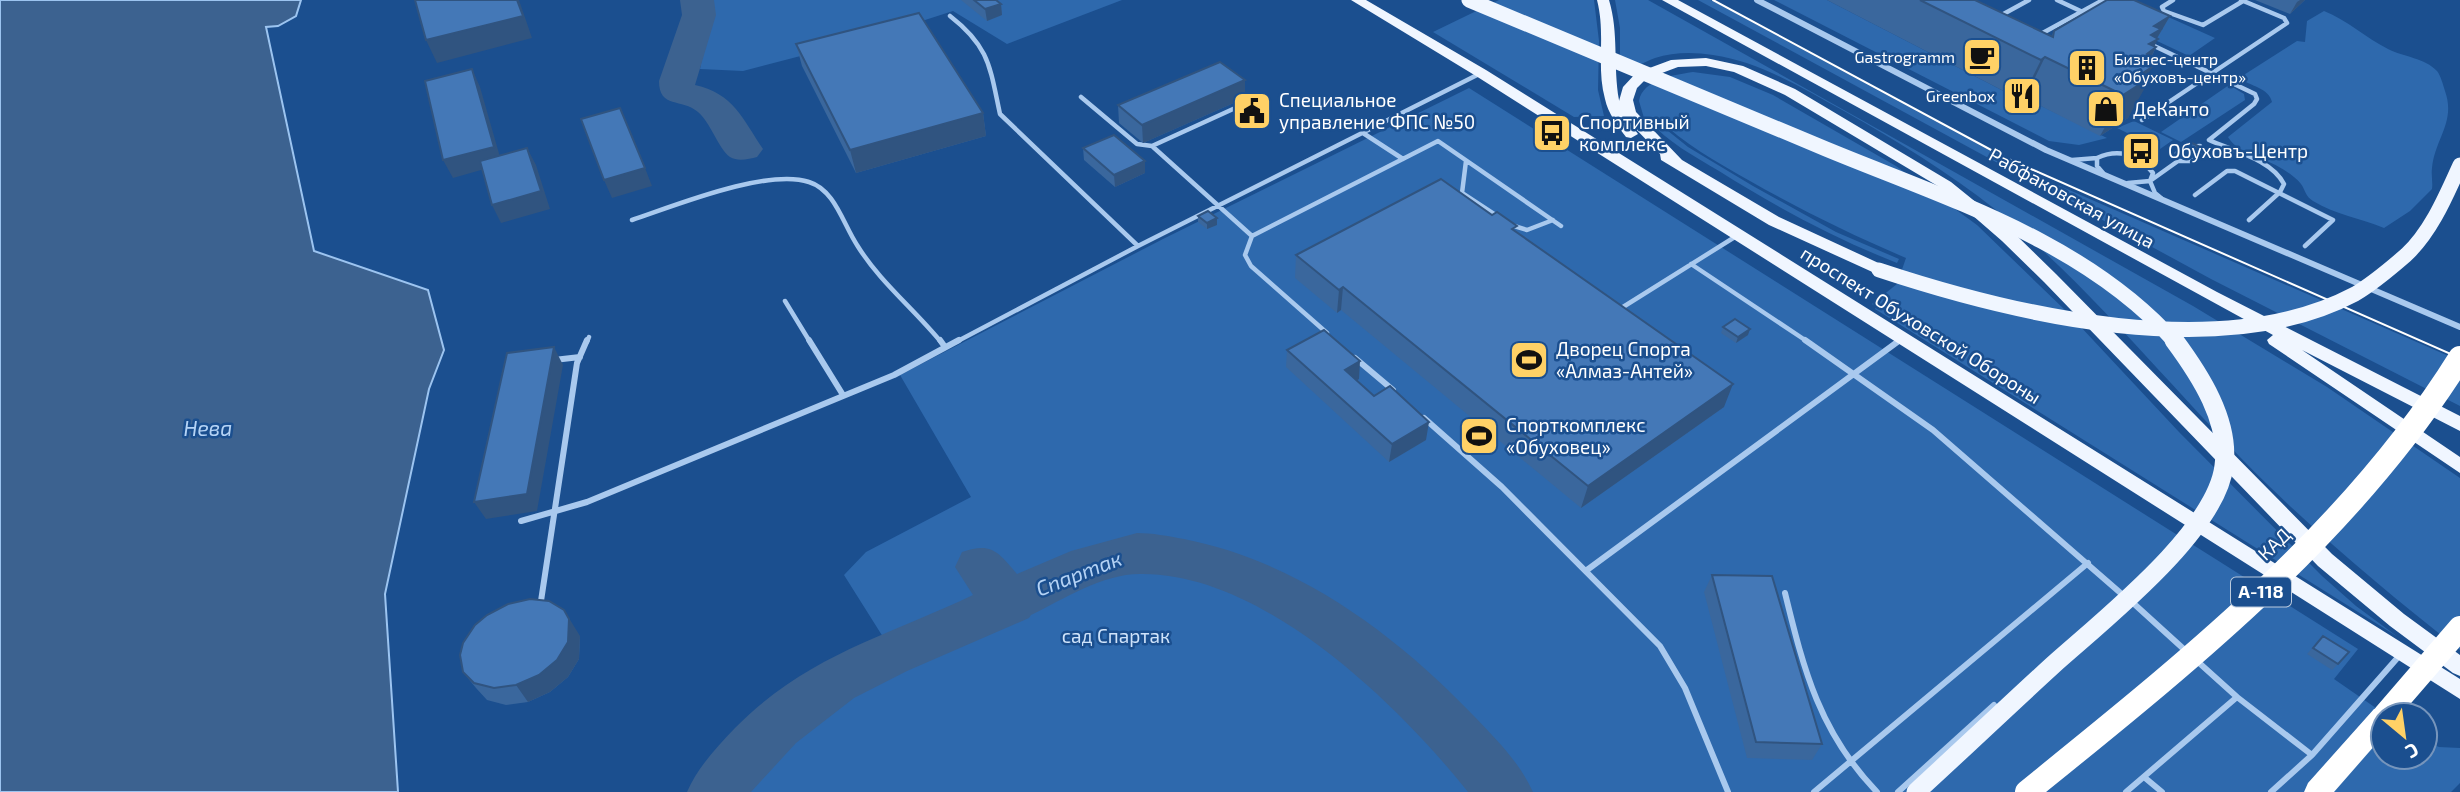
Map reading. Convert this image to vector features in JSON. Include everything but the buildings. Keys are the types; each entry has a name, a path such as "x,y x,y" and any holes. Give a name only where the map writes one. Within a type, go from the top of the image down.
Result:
{"highway":[{"name":"КАД","path":"2027,792 2120,718 2299,559 2390,458 2460,358"},
{"path":"2397,701 2460,628"},
{"path":"2318,792 2369,733"}],"main road":[{"name":"проспект Обуховской Обороны","path":"1357,0 1481,73 2460,690"},
{"path":"1468,0 2014,227 2063,253 2134,301 2177,343 2201,378 2217,414 2225,445 2224,471 2213,498 2193,528 2155,572 1916,792"},
{"path":"1603,0 1609,44 1609,99 1613,110 1632,136 1652,150 1774,221 1879,270 1969,300 2061,320 2149,329 2229,327 2267,321 2335,303 2357,292 2397,263 2425,232 2460,165"},
{"name":"Рабфаковская улица","path":"1668,0 2211,296 2460,424"},
{"path":"1676,162 1629,113 1626,100 1630,87 1641,76 1666,65 1706,62 1738,69 1773,83 1946,185 2008,237 2050,278 2325,560 2397,621 2460,667"},
{"path":"2211,296 2460,466"}],"street":[{"path":"1759,0 2068,159 2460,327"}],"lane":[{"path":"1995,19 2029,0"},
{"path":"2057,0 2094,17"},
{"path":"2035,37 2103,0"},
{"path":"2142,120 2287,23 2284,18 2242,0 2203,25 2197,25 2164,11 2162,7 2173,0"},
{"path":"950,16 981,43 997,89 996,104 1000,114 1138,246"},
{"path":"2140,39 2255,94 2258,99 2200,146 2177,153 2178,161"},
{"path":"521,521 554,513 894,375 1138,246 1481,73"},
{"path":"1081,96 1137,144 1152,146 1255,99"},
{"path":"1363,133 1403,159"},
{"path":"2208,140 2271,169 2282,177 2284,184 2280,192 2249,219"},
{"path":"1331,337 1251,266 1243,256 1244,247 1252,236 1438,141 1561,226"},
{"path":"1152,146 1252,236"},
{"path":"2120,182 2137,184 2150,181 2178,161 2196,158 2200,155 2200,146"},
{"path":"2068,159 2097,158 2105,153 2119,152 2135,157 2147,164 2153,173 2150,181 2155,193 2167,202"},
{"path":"2097,158 2097,166 2105,175"},
{"path":"1466,160 1462,192 1473,200 1517,230 1537,230 1553,220"},
{"path":"2195,195 2227,171 2235,170 2333,220 2305,246"},
{"path":"632,220 750,185 788,180 817,185 829,197 858,246 945,347"},
{"path":"1623,307 1738,235"},
{"path":"1691,264 1933,430 2088,563 2237,697 2312,755"},
{"path":"785,301 843,396"},
{"path":"541,601 580,357 589,337"},
{"path":"1587,570 1903,339"},
{"path":"1351,354 1402,398"},
{"path":"545,361 580,357"},
{"path":"1422,416 1502,487 1587,570 1669,657 1685,688 1728,792"},
{"path":"1814,792 2088,563"},
{"path":"1785,593 1804,670 1826,729 1850,764 1877,792"},
{"path":"2271,792 2312,755 2402,652"},
{"path":"2126,792 2237,697"},
{"path":"1898,792 1994,705"},
{"path":"2144,777 2162,792"}],"green space":[{"path":"709,0 1122,0 1007,44 953,11 866,39 743,71 700,69 712,8"},
{"path":"1499,0 1594,0 1599,41 1598,90 1604,116 1574,117 1433,32"},
{"path":"1615,0 1648,0 2193,306 2327,387 2460,478 2460,650 2363,571 2293,509 2236,453 2068,274 1978,196 1941,170 1844,111 1797,85 1748,63 1713,55 1684,53 1662,56 1620,71 1620,28"},
{"path":"1698,0 1711,0 2035,175 2460,361 2460,406 2211,279"},
{"path":"1774,0 1827,0 2021,100 2025,98 2107,138 2079,145 2049,141"},
{"path":"2135,2 2215,38 2189,56 2093,11"},
{"path":"2324,11 2388,49 2432,67 2440,75 2445,91 2448,102 2447,121 2434,157 2432,189 2410,211 2384,228 2330,210 2313,201 2291,174 2244,151 2228,137 2272,102 2263,90 2239,78 2297,41 2305,42 2307,21"},
{"path":"1693,72 1730,77 1773,95 1896,166 1977,225 2065,310 2179,432 2322,576 2356,606 2398,637 1875,309 1872,304 1897,284 1906,258 1827,222 1750,181 1689,144 1657,117 1644,118 1639,101 1646,88 1660,79"},
{"path":"2229,85 2244,94 2245,100 2181,142 2161,132"},
{"name":"Спорткомплекс «Обуховец»","path":"1469,88 2358,649 2334,679 2369,703 2369,771 2439,771 2439,747 2460,748 2460,783 2451,792 716,792 788,716 834,685 895,656 844,575 866,552 971,497 900,375 1163,239"},
{"path":"1652,118 1688,147 1753,186 1836,232 1899,259 1897,263 1828,232 1762,197 1672,142 1649,120"},
{"path":"2134,121 2173,140 2160,149 2117,128"}],"water":[{"name":"Нева","path":"0,0 301,0 296,16 278,26 266,27 314,251 428,290 444,350 429,389 385,594 398,792 0,792"}],"waterway":[{"path":"697,0 699,15 677,81 677,91 710,103 744,149"},
{"name":"Спартак","path":"1010,601 1067,574 1133,554 1164,556 1212,565 1260,584 1308,610 1354,642 1437,716 1504,792"},
{"path":"980,567 1010,601"},
{"name":"Спартак","path":"716,792 776,725 803,702 835,681 1010,601"}],"tram line":[{"path":"1713,0 2006,158 2460,358"}],"place":[{"name":"Gastrogramm","path":"1982,57"},
{"name":"Бизнес-центр «Обуховъ-центр»","path":"2087,68"},
{"name":"Greenbox","path":"2022,96"},
{"name":"ДеКанто","path":"2106,109"},
{"name":"Специальное управление ФПС №50","path":"1252,111"},
{"name":"Спортивный комплекс","path":"1552,133"},
{"name":"Обуховъ-Центр","path":"2141,151"},
{"name":"Дворец Спорта «Алмаз-Антей»","path":"1529,360"},
{"name":"Спорткомплекс «Обуховец»","path":"1479,436"}],"park label":[{"name":"сад Спартак","path":"1116,636"}]}
